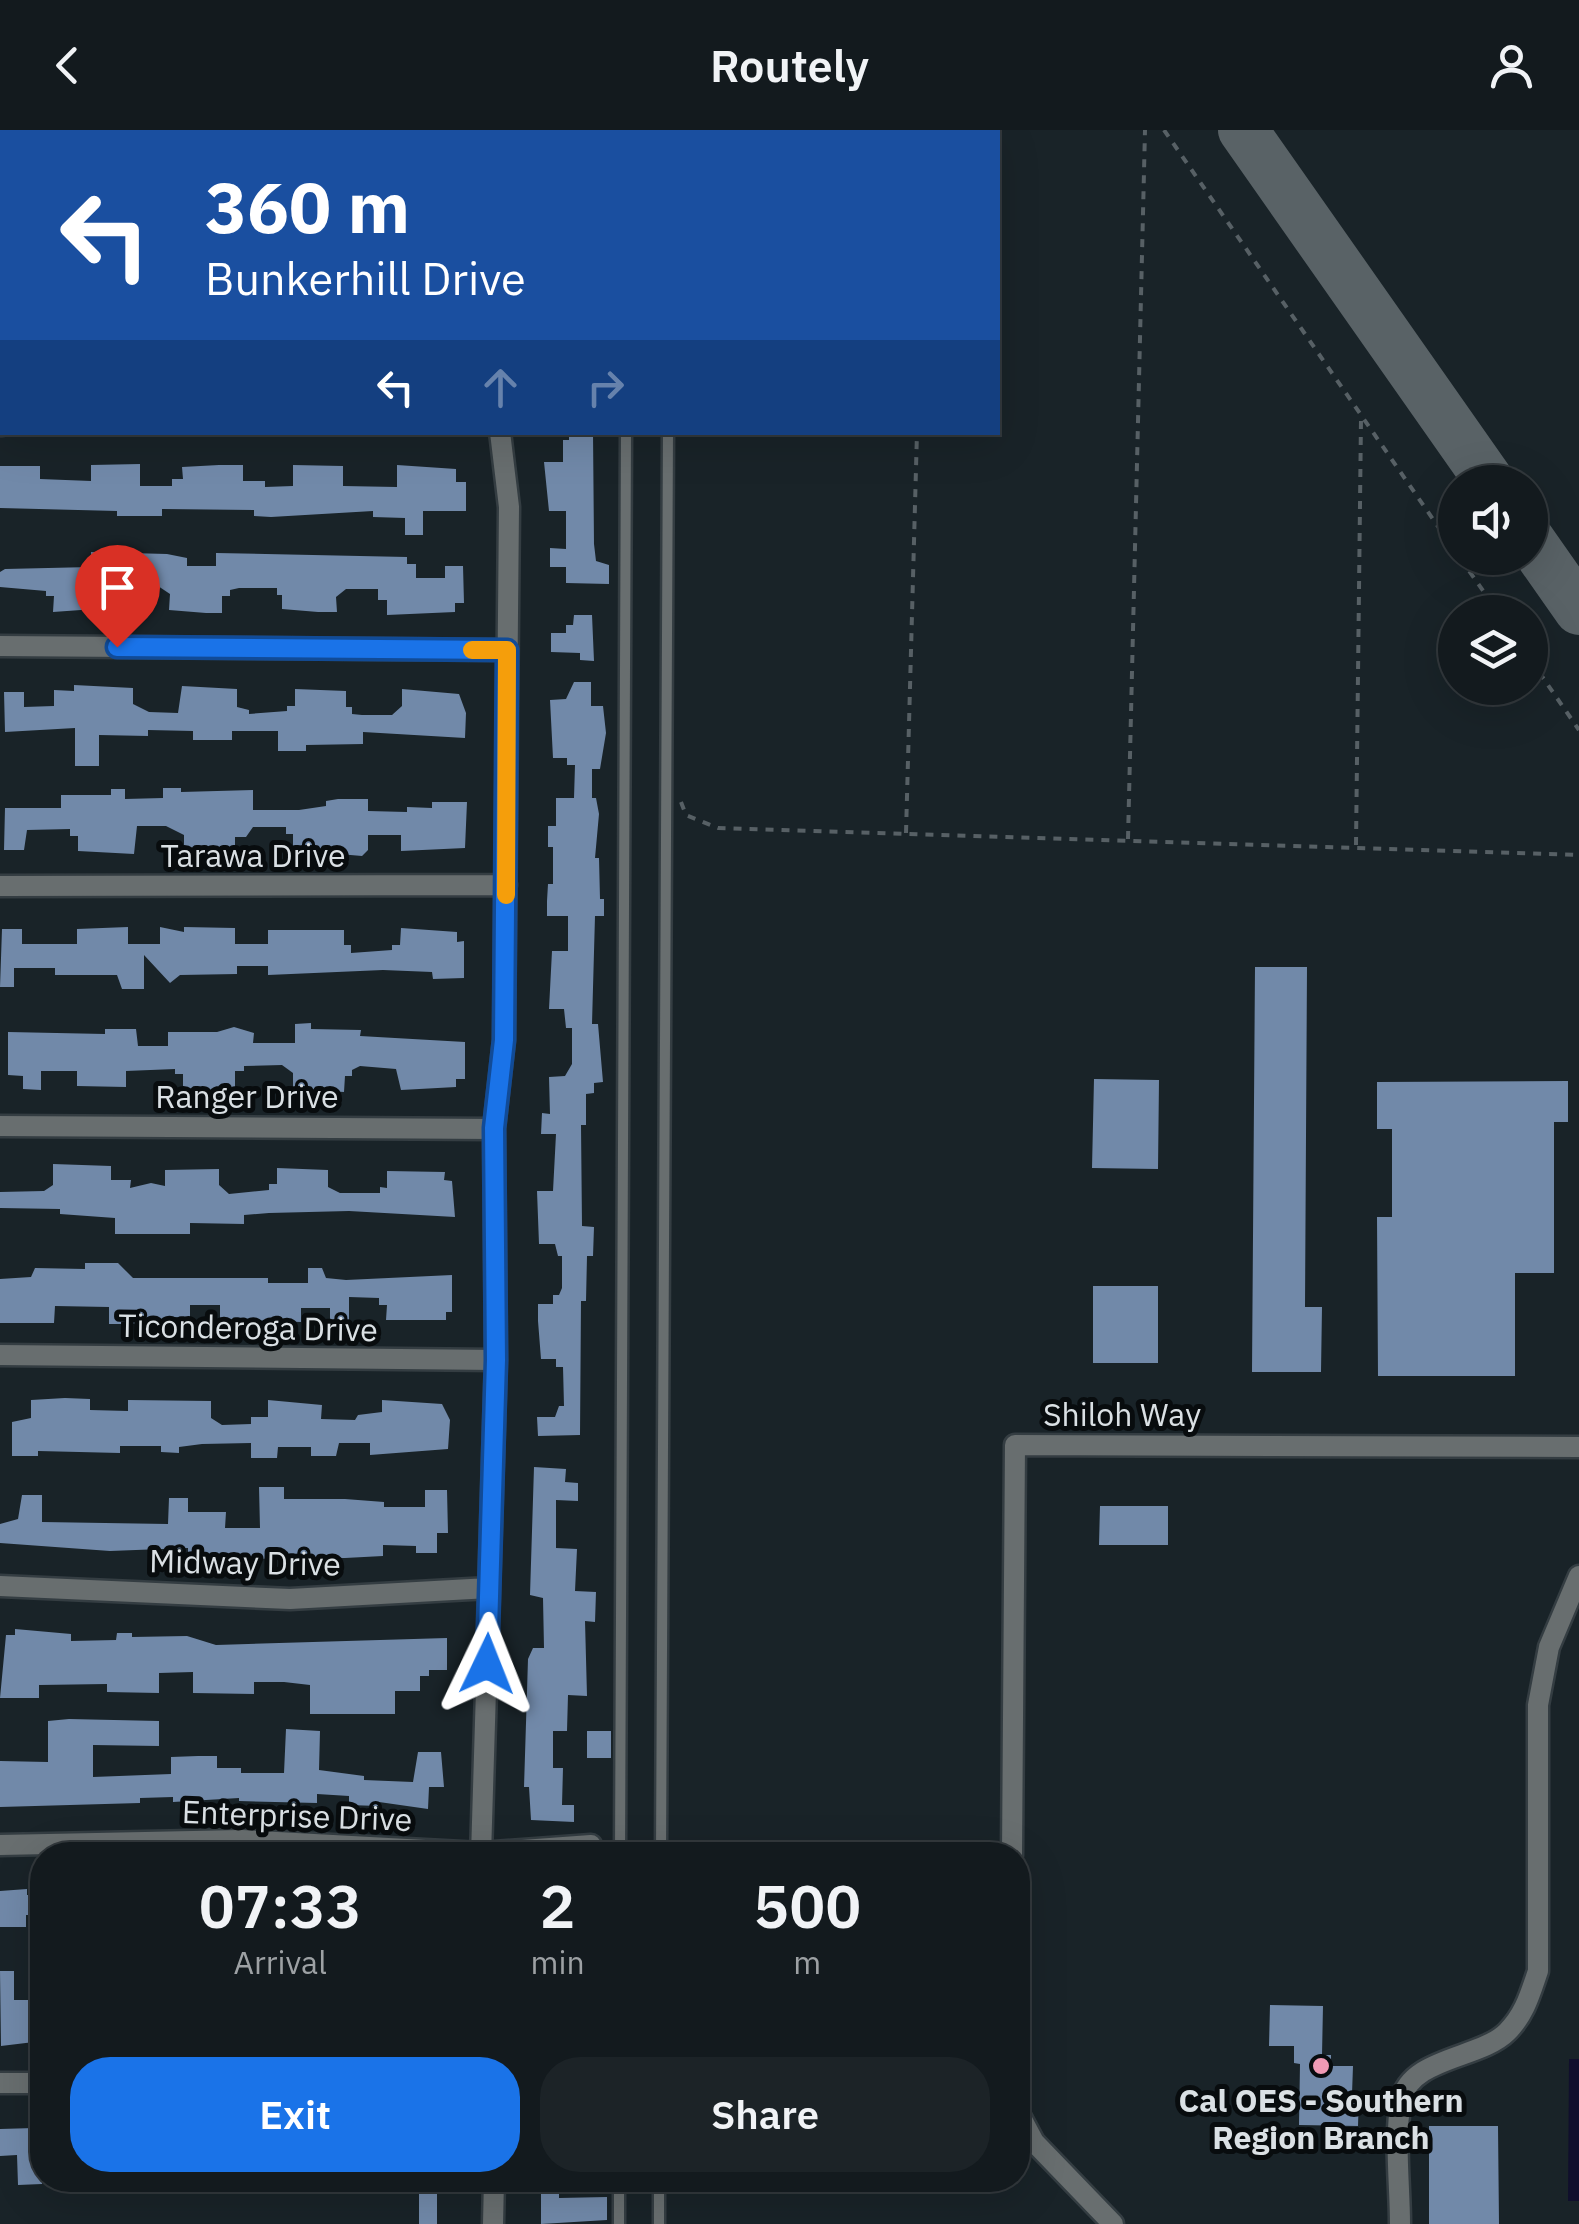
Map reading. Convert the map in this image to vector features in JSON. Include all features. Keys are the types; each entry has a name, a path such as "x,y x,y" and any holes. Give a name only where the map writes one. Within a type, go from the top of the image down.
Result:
{"street":[{"path":"481,1842 496,1360 494,1128 504,1040 509,507 500,435"},
{"path":"0,646 507,650"},
{"name":"Tarawa Drive","path":"0,886 506,885"},
{"name":"Ranger Drive","path":"0,1126 494,1128"},
{"name":"Ticonderoga Drive","path":"0,1355 496,1360"},
{"name":"Shiloh Way","path":"1012,1842 1015,1445 1579,1446"},
{"path":"1400,2224 1402,2098 1417,2076 1476,2052 1505,2034 1525,2011 1538,1971 1538,1705 1549,1647 1579,1576"},
{"name":"Midway Drive","path":"0,1586 290,1600 489,1588"},
{"name":"Enterprise Drive","path":"145,1842 275,1842"},
{"name":"Enterprise Drive","path":"0,1845 30,1844"},
{"path":"0,2084 30,2083"},
{"path":"1030,2134 1113,2224"},
{"path":"494,2192 494,2224"}],"lane":[{"path":"620,1842 626,435"},
{"path":"661,1842 668,435"},
{"path":"619,2192 619,2224"},
{"path":"659,2192 659,2224"}],"path":[{"path":"1128,839 1146,130"},
{"path":"1164,130 1438,526"},
{"path":"1356,845 1362,416"},
{"path":"906,833 917,435"},
{"path":"1548,685 1579,730"},
{"path":"681,803 686,815 701,825 718,828 1356,845 1579,855"}],"shaded area":[{"path":"1569,2059 1579,2059 1579,2201 1568,2201"}],"building":[{"path":"569,435 593,435 594,544 596,561 609,565 609,584 566,583 566,567 550,567 550,548 566,549 566,511 549,511 544,462 563,462 563,440 569,440"},
{"path":"140,464 140,486 172,486 172,479 183,479 182,467 219,465 243,465 243,481 265,481 265,487 293,486 293,465 343,466 343,486 397,487 397,465 456,469 456,482 466,482 466,511 423,511 423,535 405,535 405,518 373,517 373,511 271,517 254,516 254,510 162,509 162,516 117,516 117,511 0,508 0,466 40,466 40,479 91,481 91,465"},
{"path":"91,552 167,554 187,558 187,566 216,566 216,553 407,557 407,564 416,564 416,578 445,578 445,566 463,566 464,603 455,603 455,612 387,615 387,600 378,600 378,589 346,589 336,597 337,612 318,612 282,609 282,595 277,595 277,588 239,588 230,590 230,596 222,596 222,613 206,613 169,610 170,594 158,586 127,585 109,593 109,608 53,612 54,596 46,596 46,591 0,587 0,572 5,569 91,567"},
{"path":"574,615 592,615 594,661 580,660 580,653 551,652 551,633 566,633 566,625 573,625"},
{"path":"574,682 591,682 591,706 603,706 606,733 600,769 592,769 592,798 596,798 599,814 595,858 599,858 604,916 595,916 592,1024 598,1024 603,1082 594,1083 594,1093 586,1094 586,1125 581,1125 582,1226 594,1227 593,1256 587,1256 586,1301 581,1301 580,1435 538,1436 537,1417 555,1417 559,1406 564,1406 563,1367 556,1367 556,1359 541,1359 538,1304 553,1304 553,1295 559,1295 562,1256 558,1256 555,1244 539,1244 537,1191 553,1191 556,1134 541,1134 542,1113 550,1114 549,1077 565,1076 572,1064 572,1028 566,1028 564,1009 549,1009 552,951 568,951 568,916 547,916 547,901 548,884 553,884 553,847 548,847 548,826 556,826 556,798 574,798 575,765 567,765 567,758 553,758 550,700 566,699"},
{"path":"74,685 133,688 133,704 149,712 178,713 182,686 237,689 237,707 249,710 249,714 287,711 287,706 295,706 295,689 346,691 346,707 352,707 352,714 362,715 392,715 402,706 402,689 459,694 466,713 465,738 363,732 363,744 306,745 306,751 278,751 278,731 232,731 232,740 193,740 193,731 148,730 148,736 99,735 99,766 75,766 75,728 5,732 4,692 24,692 24,707 54,706 54,690 74,691"},
{"path":"163,788 181,788 181,792 253,790 253,810 299,810 326,806 326,801 338,799 368,799 368,811 407,812 407,807 432,808 432,802 467,802 465,848 401,851 401,835 368,835 368,850 362,856 293,850 293,834 286,834 286,827 253,827 246,837 235,837 235,852 184,852 184,835 166,826 137,826 134,854 78,851 78,836 70,836 70,829 27,830 24,850 4,850 5,808 61,808 61,795 111,795 111,789 125,789 125,799 163,798"},
{"path":"128,927 128,944 160,944 160,927 184,932 184,927 235,928 235,944 268,944 268,930 344,930 344,945 351,945 351,953 392,950 392,945 400,945 401,928 457,932 457,942 464,941 464,978 433,979 432,972 383,970 268,975 268,966 237,966 237,974 180,975 170,983 144,955 144,989 122,989 117,975 55,975 55,968 14,968 14,987 0,987 2,929 22,929 22,944 77,944 77,929"},
{"path":"1255,967 1307,967 1305,1307 1322,1307 1321,1372 1252,1372"},
{"path":"311,1023 311,1029 361,1030 360,1036 465,1042 465,1079 456,1079 456,1087 401,1090 396,1069 360,1066 352,1070 352,1076 345,1076 344,1092 293,1089 293,1073 282,1065 244,1066 244,1071 235,1071 235,1088 183,1091 183,1074 175,1074 175,1069 126,1071 126,1087 77,1086 77,1071 41,1071 41,1090 23,1089 23,1076 8,1075 8,1032 105,1034 105,1029 136,1029 138,1046 168,1046 168,1032 217,1032 234,1027 254,1033 253,1043 295,1043 295,1024"},
{"path":"1094,1079 1159,1080 1158,1169 1092,1168"},
{"path":"1568,1081 1568,1122 1554,1122 1554,1273 1515,1273 1515,1376 1378,1376 1377,1217 1392,1217 1392,1129 1377,1129 1377,1082"},
{"path":"53,1164 111,1166 111,1180 131,1180 130,1188 151,1183 165,1186 165,1170 219,1169 219,1185 229,1194 269,1190 269,1184 277,1184 277,1168 328,1170 328,1187 340,1193 380,1193 380,1187 387,1188 387,1171 445,1172 444,1180 452,1181 455,1217 349,1211 269,1213 244,1215 244,1224 190,1223 190,1234 115,1234 115,1218 60,1214 60,1209 0,1208 0,1192 44,1191 53,1185"},
{"path":"85,1263 118,1263 133,1278 268,1278 268,1283 308,1283 308,1268 322,1268 326,1278 346,1280 452,1275 452,1312 446,1312 446,1320 386,1320 387,1305 379,1305 379,1298 349,1297 349,1324 330,1324 330,1308 301,1308 301,1322 220,1319 220,1305 190,1305 190,1317 164,1317 164,1324 109,1324 109,1307 55,1306 54,1323 0,1323 0,1279 31,1277 35,1268 85,1269"},
{"path":"1093,1286 1158,1286 1158,1363 1093,1363"},
{"path":"90,1399 90,1410 128,1411 128,1400 211,1401 211,1418 222,1425 251,1424 251,1417 268,1417 268,1400 322,1405 321,1419 355,1420 358,1415 382,1412 382,1400 442,1404 450,1420 448,1449 370,1455 370,1443 339,1443 336,1456 311,1456 311,1447 278,1447 277,1458 251,1458 251,1443 179,1447 179,1453 161,1452 161,1446 120,1446 120,1453 38,1451 38,1456 12,1456 12,1422 31,1418 31,1400"},
{"path":"534,1467 566,1469 565,1482 578,1483 578,1501 556,1500 556,1548 577,1549 575,1591 596,1592 595,1622 585,1621 587,1696 568,1695 567,1731 553,1731 553,1768 563,1768 562,1805 574,1805 574,1822 531,1820 529,1787 524,1787 528,1659 533,1648 544,1648 543,1598 530,1595"},
{"path":"259,1487 284,1487 284,1499 384,1502 384,1507 425,1507 425,1490 447,1490 448,1533 437,1533 437,1553 416,1553 416,1546 383,1545 383,1556 345,1558 240,1559 240,1555 188,1555 188,1548 110,1551 0,1543 0,1524 18,1519 22,1495 42,1495 42,1522 168,1524 169,1498 188,1498 188,1512 226,1512 225,1528 260,1528"},
{"path":"1100,1506 1168,1506 1168,1545 1099,1545"},
{"path":"15,1629 71,1634 71,1641 116,1640 117,1633 132,1633 132,1637 187,1636 216,1645 447,1638 447,1670 429,1670 429,1676 420,1676 420,1691 395,1691 395,1714 310,1714 310,1685 284,1682 254,1682 254,1694 193,1693 193,1672 159,1673 159,1693 107,1692 107,1684 39,1685 39,1698 0,1698 6,1635 15,1635"},
{"path":"48,1721 159,1721 159,1746 93,1745 93,1777 171,1774 171,1757 198,1756 217,1756 217,1768 241,1768 241,1773 284,1773 286,1729 320,1731 319,1770 364,1776 364,1780 413,1782 418,1752 441,1752 444,1787 429,1787 428,1809 379,1802 378,1806 349,1805 349,1796 317,1794 317,1803 239,1798 173,1802 173,1797 140,1798 140,1803 0,1807 0,1761 48,1762"},
{"path":"587,1731 611,1731 611,1758 587,1758"},
{"path":"27,1889 30,1915 26,1915 26,1927 0,1927 0,1891"},
{"path":"0,1971 14,1971 14,2000 30,2000 30,2042 1,2046"},
{"name":"Cal OES - Southern Region Branch","path":"1270,2005 1323,2006 1322,2055 1331,2055 1331,2066 1353,2066 1352,2094 1359,2094 1358,2126 1299,2125 1300,2064 1294,2063 1294,2046 1269,2046"},
{"path":"1429,2126 1498,2126 1499,2224 1429,2224"},
{"path":"30,2128 30,2184 18,2185 17,2155 0,2156 0,2129"},
{"path":"419,2192 437,2192 437,2224 419,2224"},
{"path":"541,2192 559,2192 559,2198 607,2197 607,2220 541,2224"}],"taxiway":[{"path":"1243,130 1478,465"},
{"path":"1548,566 1579,610"}],"slow traffic":[{"path":"472,650 507,650 506,895"}],"place":[{"name":"Cal OES - Southern Region Branch","path":"1321,2066"}],"route":[{"path":"117,647 507,650 504,1040 494,1128 496,1360 487,1664"}]}
